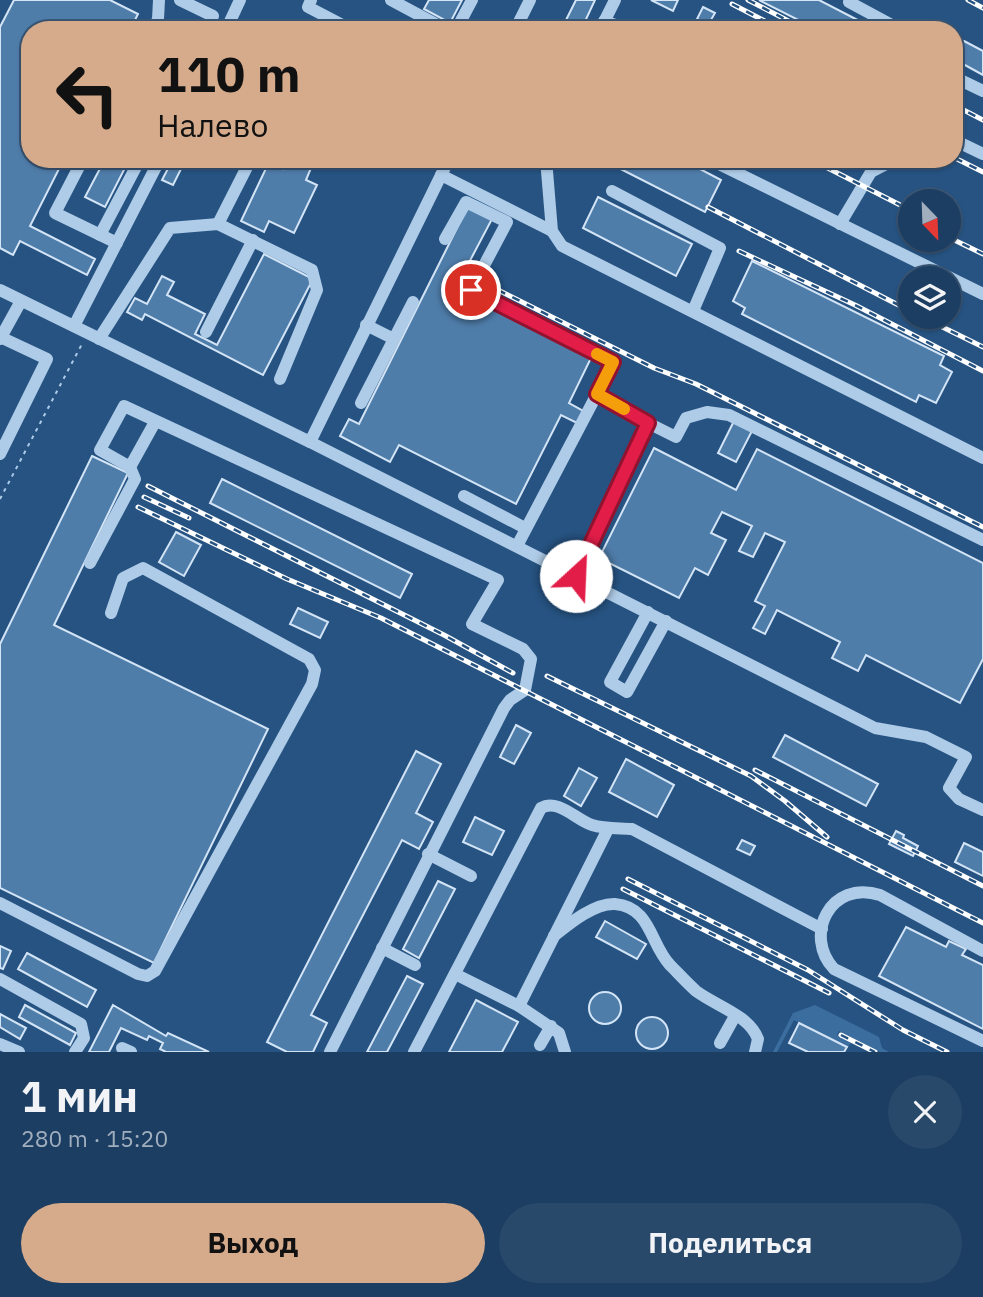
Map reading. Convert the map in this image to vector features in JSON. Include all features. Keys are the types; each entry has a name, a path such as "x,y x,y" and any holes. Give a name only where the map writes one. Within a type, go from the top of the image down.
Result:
{"lane":[{"path":"157,21 159,0"},
{"path":"180,0 213,16 210,21"},
{"path":"230,21 240,0"},
{"path":"312,0 308,7 335,21"},
{"path":"391,0 428,21"},
{"path":"415,13 421,0"},
{"path":"461,21 472,0"},
{"path":"520,21 530,0"},
{"path":"604,21 615,0"},
{"path":"849,2 884,21"},
{"path":"963,81 983,91"},
{"path":"963,144 983,154"},
{"path":"78,168 55,213 117,243"},
{"path":"100,235 135,168"},
{"path":"74,326 155,168"},
{"path":"218,223 246,168"},
{"path":"310,442 445,168"},
{"path":"547,168 552,231 562,246 983,458"},
{"path":"727,168 983,294"},
{"path":"840,224 871,172 879,168"},
{"path":"442,175 552,231"},
{"path":"612,191 720,248 693,311"},
{"path":"445,239 466,202 507,222 471,290 613,362 517,545"},
{"path":"99,339 170,228 218,223 312,270 317,289 280,379"},
{"path":"206,331 254,240"},
{"path":"0,290 517,545 875,728 926,737 965,757 949,788 959,799 983,810"},
{"path":"0,454 47,359 0,338 21,301"},
{"path":"361,403 413,302"},
{"path":"366,325 394,339"},
{"path":"597,394 676,437 686,418 707,412 729,415 983,540"},
{"path":"90,563 135,479 130,467 100,450 124,406 498,580 472,624 528,653 531,659 525,690 510,700 504,708 330,1052"},
{"path":"130,467 155,422"},
{"path":"576,576 648,423"},
{"path":"464,496 525,528"},
{"path":"0,902 138,974 147,976 155,971 312,684 315,670 309,659 144,568 123,578 111,613"},
{"path":"648,612 610,682 627,692 666,621"},
{"path":"414,1052 541,808 547,804 556,806 590,825 608,829 632,829 822,929"},
{"path":"519,1006 608,829"},
{"path":"428,854 471,876"},
{"path":"983,951 866,890 846,894 838,899 827,912 822,929 825,956 834,969 983,1041"},
{"path":"554,936 587,913 602,907 615,904 627,908 645,920 659,950 695,990 752,1027 758,1046 755,1052"},
{"path":"382,948 415,965"},
{"path":"455,974 519,1006 551,1026 559,1033 565,1052"},
{"path":"0,979 81,1024 85,1038 75,1052"},
{"path":"720,1043 736,1016"},
{"path":"540,1045 551,1026"},
{"path":"0,1044 19,1052"}],"path":[{"path":"0,499 84,340"}],"shaded area":[{"path":"815,1005 879,1037 882,1048 889,1052 880,1052 839,1031 837,1035 851,1043 844,1052 846,1047 794,1020 777,1052 773,1052 793,1013"}],"building":[{"path":"14,0 110,0 138,14 134,21 21,21 21,168 59,168 30,226 95,259 87,275 20,241 13,255 0,248 0,27"},
{"path":"429,0 462,0 451,21 424,9"},
{"path":"576,0 595,0 585,21 566,21"},
{"path":"651,0 678,0 673,11"},
{"path":"759,0 819,0 860,21 800,21"},
{"path":"703,7 715,13 710,21 697,19"},
{"path":"963,43 983,51 983,75 963,64"},
{"path":"100,168 125,168 105,207 85,197"},
{"path":"168,168 182,168 173,185 162,180"},
{"path":"266,168 311,168 306,180 317,185 294,233 269,221 264,232 241,221"},
{"path":"619,168 698,168 721,180 705,212"},
{"path":"598,197 692,244 676,276 583,228"},
{"path":"468,206 492,219 455,289 591,358 569,403 585,412 579,424 561,415 516,504 399,445 390,462 340,436 349,419 359,424"},
{"path":"264,254 313,279 263,375 145,314 142,320 127,312 135,298 147,304 162,276 174,282 167,295 205,314 195,334 217,345"},
{"path":"752,261 944,356 940,365 952,372 936,403 919,395 916,402 742,314 745,308 733,301"},
{"path":"734,421 752,431 736,462 718,453"},
{"path":"654,448 736,490 757,449 983,563 983,659 960,703 866,655 858,671 832,658 840,642 777,610 765,634 753,628 765,606 755,601 785,542 765,533 753,557 739,551 752,526 722,512 711,533 726,540 708,575 695,568 679,598 599,558"},
{"path":"92,456 128,473 54,625 268,729 154,963 0,888 0,644"},
{"path":"222,479 412,574 400,598 210,503"},
{"path":"176,532 201,545 184,576 159,562"},
{"path":"298,608 328,622 320,638 290,624"},
{"path":"516,725 531,733 514,764 500,757"},
{"path":"785,735 878,784 866,806 773,757"},
{"path":"416,751 441,764 416,813 433,822 419,849 402,840 311,1015 327,1023 313,1052 287,1052 267,1042"},
{"path":"626,759 674,785 657,817 609,792"},
{"path":"579,768 597,778 581,806 564,796"},
{"path":"475,817 504,831 492,855 463,842"},
{"path":"896,831 918,846 913,856 889,844"},
{"path":"742,840 755,846 750,855 737,849"},
{"path":"964,843 983,852 983,876 955,862"},
{"path":"438,881 455,889 419,958 403,949"},
{"path":"605,921 646,944 637,959 596,937"},
{"path":"906,927 946,947 949,941 966,949 962,955 983,965 983,1029 879,976"},
{"path":"0,946 11,951 3,969 0,968"},
{"path":"27,953 96,990 87,1007 18,969"},
{"path":"407,976 423,984 387,1052 367,1052"},
{"path":"605,992 617,996 621,1008 617,1020 605,1024 593,1020 589,1008 593,996"},
{"path":"476,1000 518,1022 502,1052 449,1052"},
{"path":"25,1005 76,1033 70,1045 19,1017"},
{"path":"113,1005 166,1036 168,1033 209,1052 166,1052 160,1049 163,1043 149,1036 147,1040 121,1028 109,1052 89,1052"},
{"path":"0,1014 26,1028 20,1039 0,1027"},
{"path":"652,1017 663,1022 668,1033 663,1044 652,1049 641,1044 636,1033 641,1022"},
{"path":"799,1023 847,1047 844,1052 808,1052 789,1043"}],"railway":[{"path":"748,0 789,21"},
{"path":"968,0 983,8"},
{"path":"732,4 765,21"},
{"path":"963,110 983,120"},
{"path":"963,162 983,172"},
{"path":"828,168 898,204"},
{"path":"708,207 898,305"},
{"path":"961,243 983,254"},
{"path":"739,251 855,305 983,371"},
{"path":"498,290 654,368 696,384 983,527"},
{"path":"946,329 983,347"},
{"path":"148,486 444,635 513,673"},
{"path":"144,497 189,518"},
{"path":"138,507 287,579 381,618 983,923"},
{"path":"547,676 751,776 827,837"},
{"path":"755,770 983,886"},
{"path":"628,879 808,970 903,1030 947,1052"},
{"path":"623,889 829,993"},
{"path":"841,1035 875,1052"}],"slow traffic":[{"path":"597,354 613,362 597,394 624,409"}],"route":[{"path":"471,290 613,362 597,394 648,423 576,576"}]}
